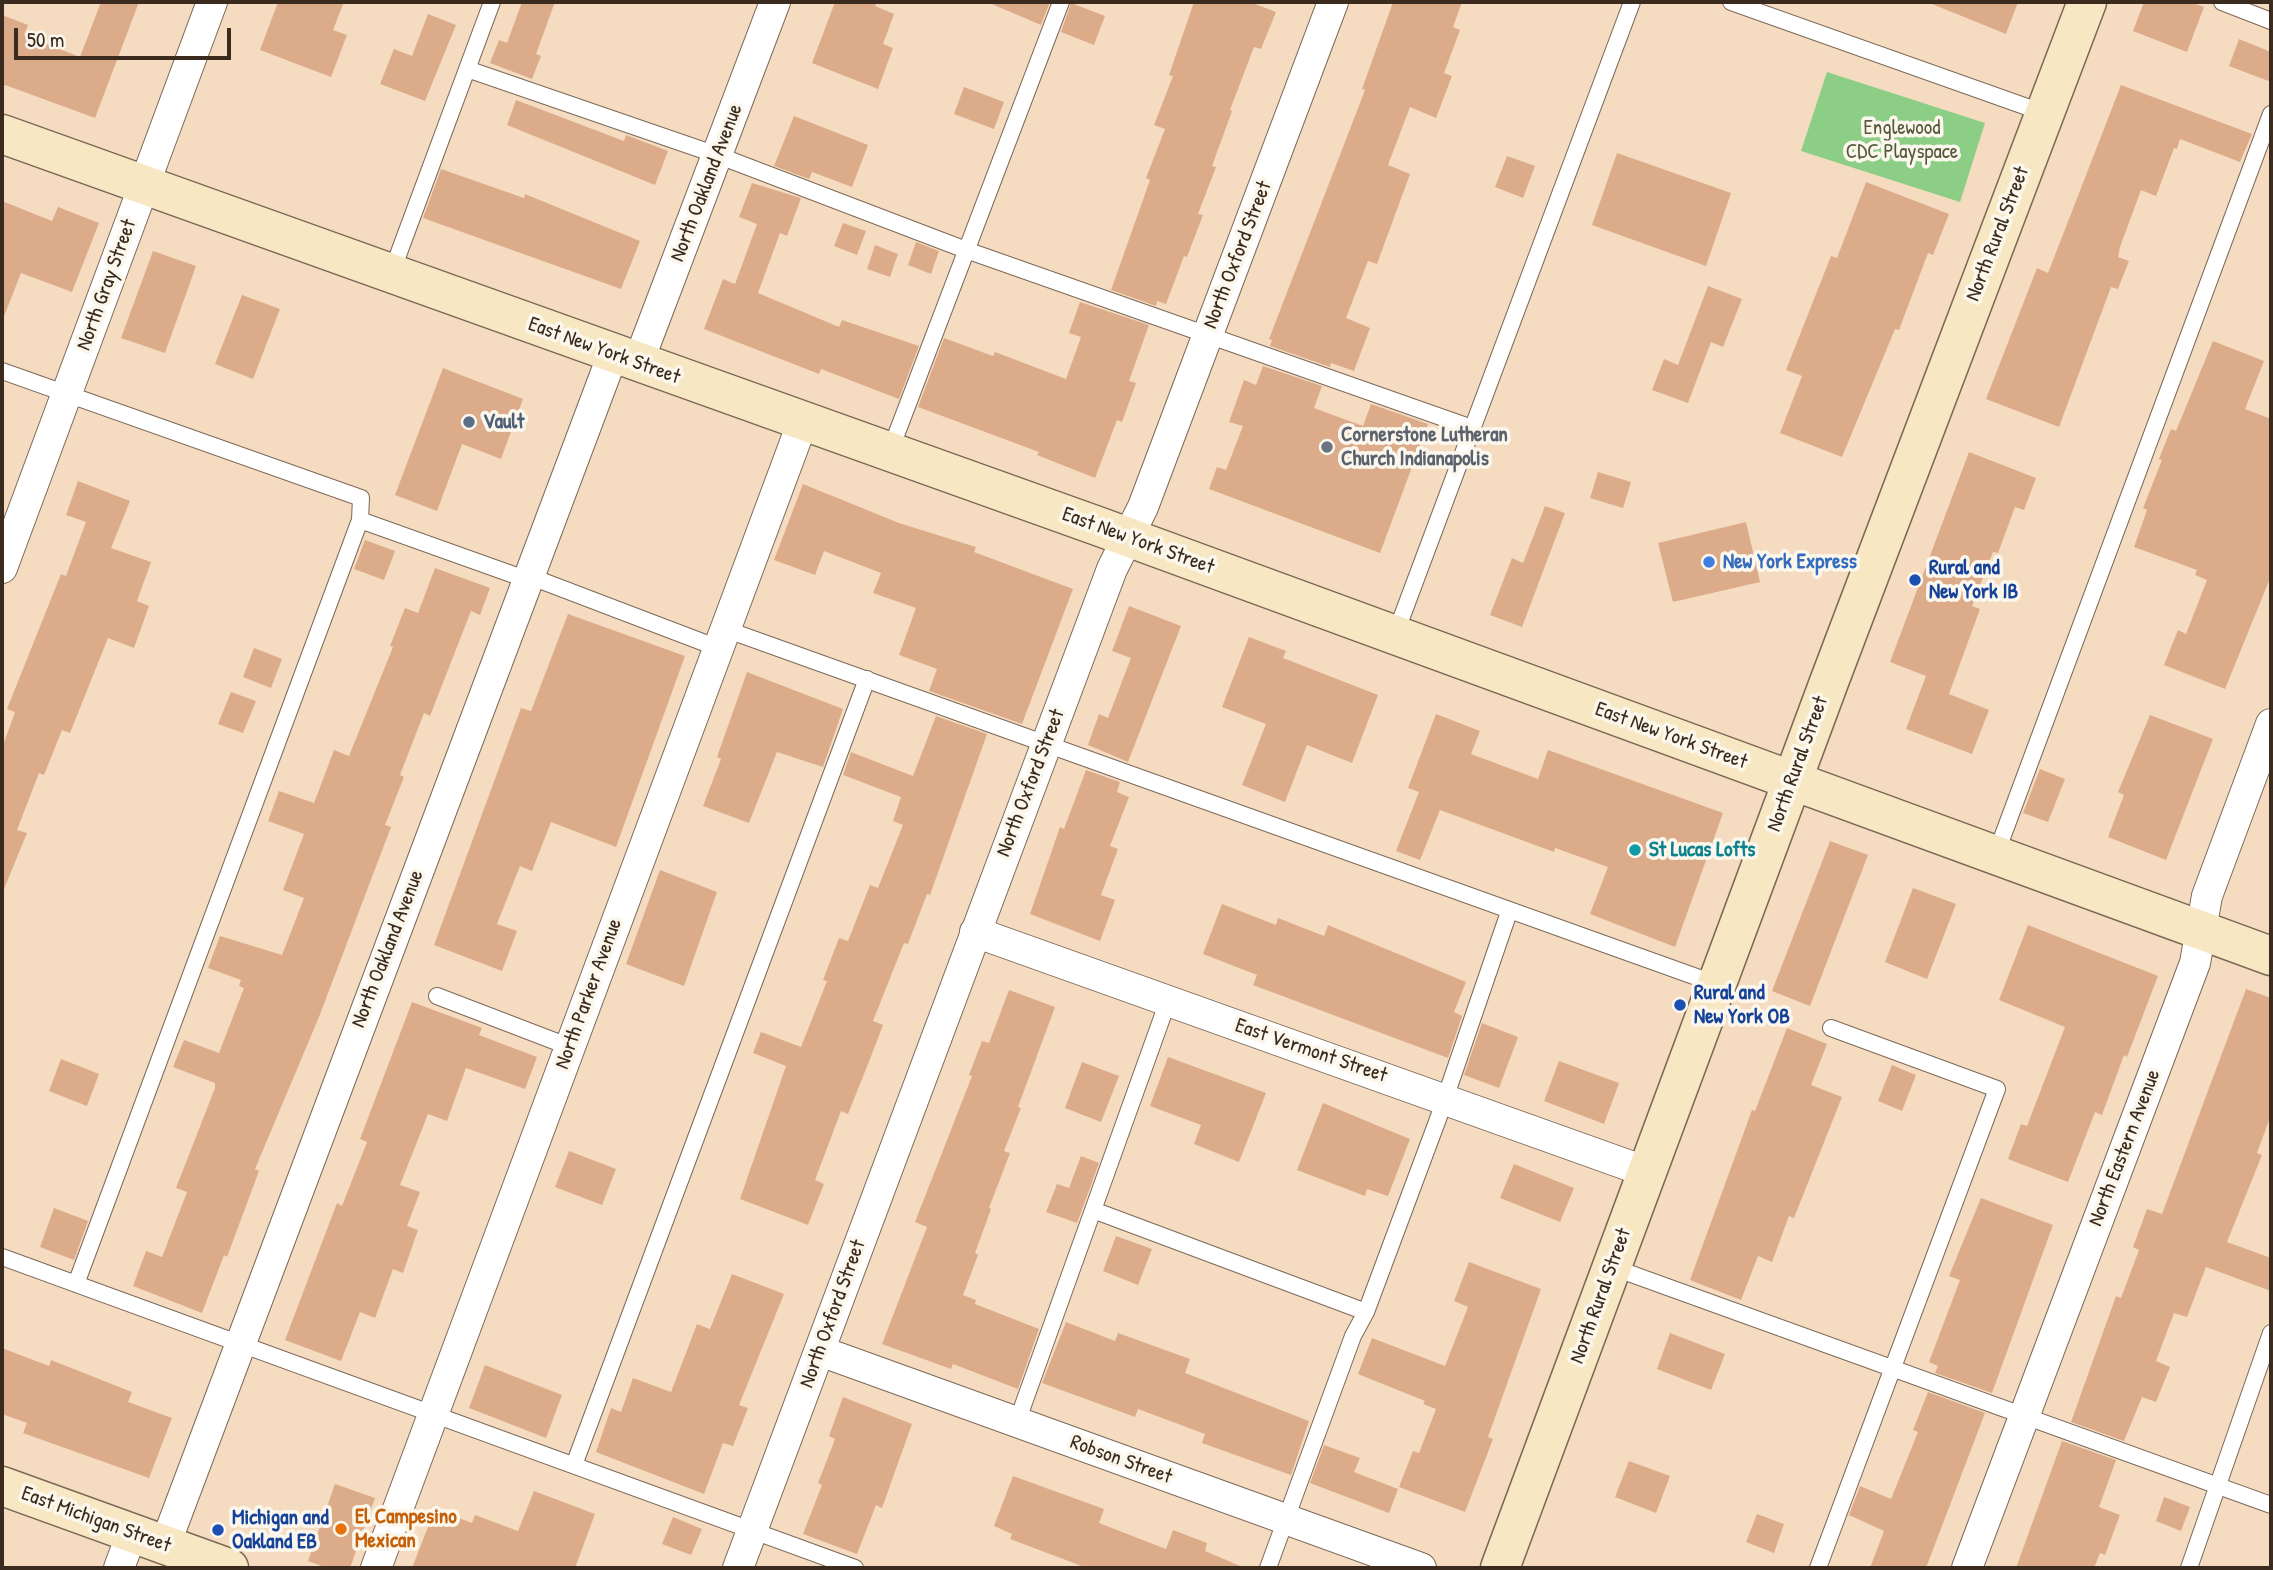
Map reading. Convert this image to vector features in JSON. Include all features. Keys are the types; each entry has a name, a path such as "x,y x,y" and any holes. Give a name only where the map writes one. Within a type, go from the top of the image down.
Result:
{"main road":[{"name":"North Rural Street","path":"1500,1568 1792,781 2087,2"},
{"name":"East New York Street","path":"2,134 1128,537 2271,956"},
{"name":"East Michigan Street","path":"2,1486 139,1549 229,1568"}],"street":[{"name":"North Gray Street","path":"2,568 212,2"},
{"name":"North Oakland Avenue","path":"139,1549 240,1345 528,578 717,155 775,2"},
{"name":"North Oxford Street","path":"738,1568 1112,569 1143,507 1333,2"},
{"name":"North Parker Avenue","path":"376,1568 803,421"},
{"name":"North Eastern Avenue","path":"1967,1568 2195,963 2210,890 2271,724"},
{"name":"East Vermont Street","path":"975,932 1647,1172"},
{"name":"Robson Street","path":"820,1351 1421,1568"}],"lane":[{"path":"391,274 492,2"},
{"path":"890,451 1061,2"},
{"path":"1395,635 1632,2"},
{"path":"1731,2 2044,113"},
{"path":"2222,2 2271,20"},
{"path":"467,69 717,155 966,250 1472,428"},
{"path":"1996,854 2271,114"},
{"path":"2,371 361,498 360,520 76,1284"},
{"path":"360,520 528,578 722,639 867,679 1716,985"},
{"path":"574,1465 867,679"},
{"path":"1268,1568 1353,1336 1366,1312 1446,1098 1509,912"},
{"path":"437,996 570,1047"},
{"path":"1017,1423 1168,1001"},
{"path":"1818,1568 1997,1089 1831,1028"},
{"path":"1093,1210 1366,1312"},
{"path":"2,1257 855,1568"},
{"path":"1611,1267 2271,1505"},
{"path":"2189,1568 2206,1523 2216,1484 2271,1333"}],"green space":[{"name":"Englewood CDC Playspace","path":"1827,72 1985,123 1960,202 1801,151"}],"building":[{"path":"101,2 139,2 95,118 5,85 2,88 2,15 28,25 24,35 80,57"},
{"path":"278,2 344,2 333,30 347,35 331,77 260,50"},
{"path":"522,2 555,2 536,54 541,56 532,79 490,63 499,40 507,43"},
{"path":"835,2 877,2 875,6 894,14 883,44 893,48 878,89 812,63"},
{"path":"987,2 1050,2 1041,25"},
{"path":"1194,2 1250,2 1276,12 1261,49 1254,47 1230,110 1232,111 1212,166 1216,167 1198,214 1203,215 1187,257 1184,256 1166,304 1157,301 1156,306 1111,290 1150,180 1146,178 1165,129 1154,125 1173,76 1169,75"},
{"path":"1393,2 1462,2 1453,27 1460,30 1444,73 1452,76 1436,118 1410,107 1388,165 1410,174 1377,264 1368,261 1346,318 1370,328 1354,371 1331,363 1330,367 1270,346 1272,340 1269,339 1365,90 1362,89"},
{"path":"1927,2 2018,2 2006,34"},
{"path":"2144,2 2190,2 2204,7 2187,52 2133,31"},
{"path":"1071,3 1105,16 1094,45 1061,32"},
{"path":"428,14 456,25 425,101 380,84 394,49 412,56"},
{"path":"2239,39 2271,52 2271,82 2229,66"},
{"path":"2121,85 2252,134 2240,162 2180,139 2156,196 2141,190 2118,257 2129,261 2118,289 2111,287 2059,427 1986,399 2037,268 2048,273"},
{"path":"964,87 1004,102 994,129 954,114"},
{"path":"516,100 624,141 626,135 668,151 655,185 507,125"},
{"path":"794,116 868,145 852,187 812,172 809,179 774,166"},
{"path":"1617,153 1731,193 1706,266 1592,225"},
{"path":"1507,156 1535,166 1523,198 1495,187"},
{"path":"441,169 524,198 525,194 640,241 621,289 423,218"},
{"path":"1866,182 1949,214 1933,255 1928,253 1899,330 1895,329 1842,457 1780,433 1802,376 1786,370 1831,256 1837,258"},
{"path":"752,183 801,198 787,236 780,233 758,293 839,327 842,320 919,346 899,399 821,369 819,374 704,329 723,279 735,284 757,224 739,217"},
{"path":"2,201 52,221 58,207 99,223 72,292 21,273 3,319"},
{"path":"843,223 866,231 857,255 834,246"},
{"path":"916,242 939,251 931,274 908,265"},
{"path":"875,245 898,254 890,277 867,269"},
{"path":"153,251 196,266 165,353 121,338"},
{"path":"1708,286 1742,299 1723,347 1711,342 1688,403 1652,390 1664,359 1678,365"},
{"path":"242,295 280,309 253,379 215,364"},
{"path":"1080,302 1149,325 1129,381 1136,383 1122,422 1117,420 1095,478 1037,455 1039,452 918,407 944,338 993,356 995,352 1066,379 1081,337 1069,333"},
{"path":"2213,341 2264,361 2245,409 2271,419 2271,576 2225,689 2164,665 2178,630 2186,634 2207,580 2195,575 2197,570 2134,547 2147,510 2143,508 2162,460 2159,459 2171,429 2176,431"},
{"name":"Cornerstone Lutheran Church Indianapolis","path":"1263,366 1322,386 1314,408 1363,426 1371,404 1428,424 1380,553 1209,489 1217,467 1226,470 1243,426 1229,422 1244,380 1256,385"},
{"name":"Vault","path":"443,368 523,399 501,459 462,444 437,511 395,495"},
{"path":"1969,452 2036,478 2024,510 2015,507 1998,553 1993,552 1972,606 1980,609 1949,694 1989,710 1972,754 1906,729 1926,676 1890,662"},
{"path":"1598,472 1631,482 1623,508 1590,498"},
{"path":"78,481 130,501 111,548 151,562 137,601 149,606 134,648 108,638 70,733 62,730 44,775 39,773 17,830 27,833 2,894 2,748 15,712 7,709 61,574 66,576 86,522 66,515"},
{"path":"803,484 899,523 976,547 974,552 1073,589 1022,724 929,691 937,669 899,655 916,608 873,593 881,573 824,551 815,575 774,560"},
{"path":"1545,506 1565,513 1522,627 1490,615 1512,558 1523,563"},
{"name":"New York Express","path":"1746,522 1760,582 1673,602 1658,543"},
{"path":"365,540 395,551 384,580 354,569"},
{"path":"435,568 490,588 480,615 471,611 430,716 424,713 400,775 404,777 385,825 391,827 319,1017 255,1169 259,1171 227,1257 224,1255 202,1313 133,1286 146,1251 162,1257 187,1192 176,1188 215,1088 215,1083 173,1067 184,1040 219,1053 244,988 239,986 241,980 208,968 220,936 282,955 304,898 283,890 304,834 268,821 279,791 314,803 334,750 349,756 393,647 390,646 405,608 418,613"},
{"path":"1129,606 1181,626 1128,762 1088,745 1099,714 1108,718 1131,658 1112,651"},
{"path":"568,614 685,656 616,847 551,822 532,871 520,866 497,924 517,931 502,971 434,945 521,708 531,711"},
{"path":"1249,637 1286,651 1283,658 1378,695 1352,763 1307,745 1285,802 1242,785 1266,724 1222,707"},
{"path":"254,648 282,659 271,688 243,677"},
{"path":"747,672 843,709 823,767 777,752 749,823 703,806 721,759 717,757"},
{"path":"231,692 256,701 243,733 218,724"},
{"name":"St Lucas Lofts","path":"1436,714 1480,731 1471,754 1538,779 1548,750 1723,813 1675,947 1590,914 1608,867 1555,848 1554,852 1440,810 1420,860 1396,851 1419,792 1408,788"},
{"path":"2150,715 2213,739 2166,860 2108,837 2124,795 2118,792"},
{"path":"936,716 987,734 930,895 927,894 908,944 904,943 873,1021 883,1025 870,1059 848,1114 841,1111 815,1180 824,1184 808,1225 740,1199 786,1066 753,1053 761,1032 801,1047 827,981 823,980 839,938 848,941 870,885 878,888 903,825 893,821 901,797 843,775 851,752 913,776"},
{"path":"2040,769 2065,779 2048,822 2023,813"},
{"path":"1086,770 1120,782 1117,792 1129,797 1110,846 1118,849 1101,895 1115,900 1100,941 1030,914 1060,827 1064,829"},
{"path":"1830,841 1868,855 1810,1006 1772,991"},
{"path":"660,870 717,892 684,986 626,964"},
{"path":"1913,888 1956,904 1927,979 1885,962"},
{"path":"1222,904 1276,925 1278,918 1324,936 1328,925 1466,982 1454,1012 1462,1016 1448,1058 1253,985 1257,975 1203,954"},
{"path":"2028,925 2158,976 2102,1115 2095,1112 2068,1182 2008,1159 2021,1124 2027,1126 2065,1027 1999,1000"},
{"path":"2246,989 2271,998 2271,1115 2257,1153 2262,1155 2227,1242 2271,1258 2271,1291 2206,1267 2187,1317 2174,1313 2156,1361 2170,1367 2156,1402 2142,1397 2124,1441 2071,1422 2116,1296 2121,1298 2139,1250 2133,1247 2147,1209 2162,1214"},
{"path":"1009,990 1055,1007 1018,1107 1021,1108 1004,1151 1010,1153 989,1208 991,1209 975,1253 978,1255 963,1295 976,1300 975,1304 1039,1329 1018,1389 953,1364 951,1369 882,1344 927,1227 915,1222 972,1076 969,1075 982,1041 989,1043"},
{"path":"412,1002 482,1028 479,1035 537,1057 525,1089 466,1068 447,1121 428,1114 400,1185 420,1192 407,1226 418,1230 403,1273 393,1269 375,1318 360,1312 341,1361 285,1340 337,1203 342,1206 367,1142 360,1139"},
{"path":"1482,1023 1518,1037 1499,1088 1464,1075"},
{"path":"1787,1028 1827,1044 1811,1085 1842,1097 1794,1218 1789,1216 1772,1262 1758,1256 1741,1300 1690,1280 1752,1110 1755,1111"},
{"path":"1168,1057 1266,1093 1239,1162 1194,1144 1201,1125 1150,1106"},
{"path":"61,1059 99,1074 87,1106 49,1091"},
{"path":"1559,1061 1619,1083 1604,1124 1544,1101"},
{"path":"1082,1062 1119,1076 1101,1122 1065,1108"},
{"path":"1892,1065 1916,1075 1902,1111 1878,1101"},
{"path":"1323,1103 1410,1139 1388,1196 1367,1189 1365,1196 1297,1170"},
{"path":"569,1151 616,1169 602,1205 555,1187"},
{"path":"1081,1156 1099,1163 1077,1223 1046,1212 1057,1184 1069,1188"},
{"path":"1514,1164 1574,1188 1560,1222 1500,1198"},
{"path":"1981,1198 2053,1225 1992,1393 1935,1373 1938,1366 1929,1362 1960,1280 1949,1276"},
{"path":"54,1208 88,1221 74,1260 40,1247"},
{"path":"1116,1236 1152,1249 1138,1285 1103,1271"},
{"path":"1469,1262 1541,1289 1488,1437 1493,1439 1465,1512 1399,1487 1413,1451 1419,1453 1436,1409 1423,1404 1425,1401 1358,1374 1372,1338 1445,1366 1468,1307 1454,1301"},
{"path":"732,1274 784,1294 739,1405 748,1408 733,1446 723,1443 704,1494 596,1452 611,1408 621,1412 633,1378 671,1392 697,1324 710,1329"},
{"path":"1066,1322 1115,1341 1118,1333 1190,1359 1185,1373 1309,1421 1291,1475 1202,1443 1205,1434 1138,1409 1135,1417 1042,1383"},
{"path":"1670,1333 1725,1354 1711,1390 1657,1369"},
{"path":"2,1348 49,1366 51,1360 132,1392 128,1402 172,1418 149,1478 23,1433 27,1423 2,1414"},
{"path":"485,1365 562,1395 546,1438 469,1408"},
{"path":"1928,1392 1985,1413 1926,1568 1870,1568 1884,1531 1849,1515 1860,1486 1891,1499 1918,1432 1913,1430"},
{"path":"843,1397 912,1424 882,1508 876,1505 857,1554 803,1534 822,1485 818,1483 835,1439 829,1436"},
{"path":"2062,1441 2116,1460 2099,1507 2120,1515 2105,1555 2100,1553 2094,1568 2016,1568"},
{"path":"1324,1445 1360,1458 1354,1472 1398,1489 1389,1513 1310,1483"},
{"path":"1629,1461 1670,1476 1656,1513 1615,1497"},
{"path":"1013,1476 1104,1509 1099,1523 1166,1549 1173,1530 1207,1543 1205,1551 1245,1568 1087,1568 1010,1539 1012,1534 994,1526"},
{"name":"El Campesino Mexican","path":"335,1484 375,1498 350,1568 327,1568 308,1561"},
{"path":"534,1491 595,1514 575,1568 412,1568 435,1509 472,1523 475,1515 518,1531"},
{"path":"2164,1497 2190,1507 2181,1531 2156,1521"},
{"path":"1757,1514 1784,1524 1774,1553 1746,1542"},
{"path":"673,1517 702,1529 691,1555 662,1544"}],"place":[{"name":"Vault","path":"469,422"},
{"name":"Cornerstone Lutheran Church Indianapolis","path":"1327,447"},
{"name":"New York Express","path":"1709,562"},
{"name":"Rural and New York IB","path":"1915,580"},
{"name":"St Lucas Lofts","path":"1635,850"},
{"name":"Rural and New York OB","path":"1680,1005"},
{"name":"El Campesino Mexican","path":"341,1529"},
{"name":"Michigan and Oakland EB","path":"218,1530"}]}
